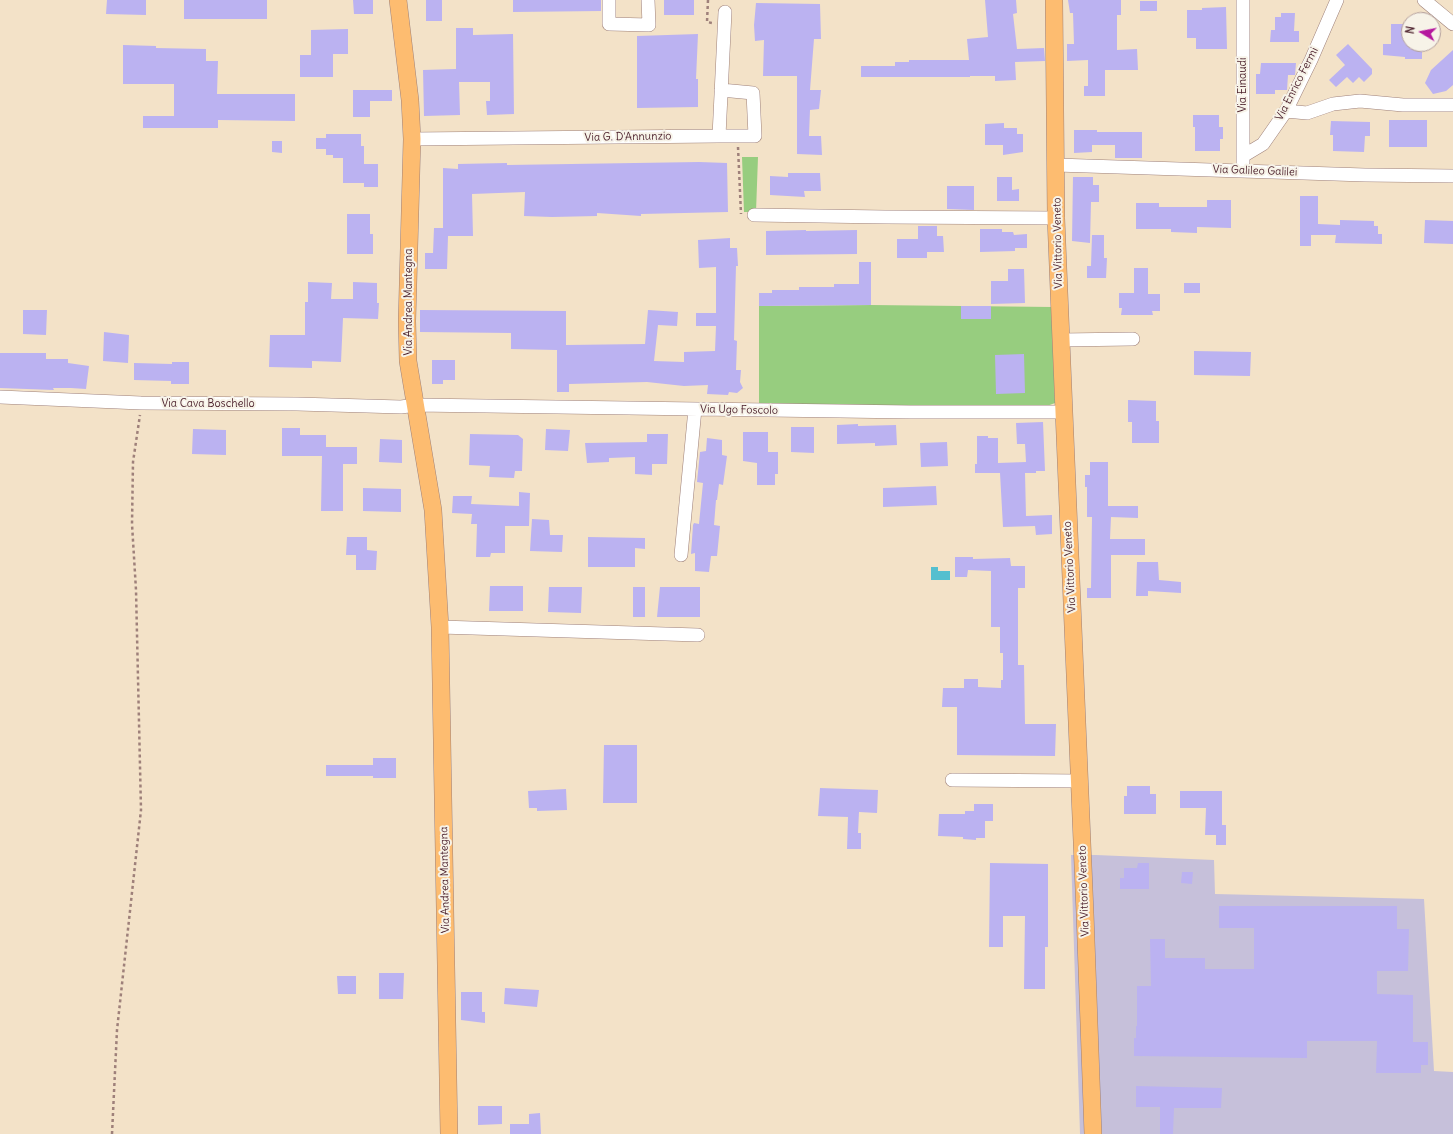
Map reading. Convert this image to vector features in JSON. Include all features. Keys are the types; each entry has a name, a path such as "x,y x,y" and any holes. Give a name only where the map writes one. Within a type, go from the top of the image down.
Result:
{"main road":[{"name":"Via Andrea Mantegna","path":"398,0 410,100 412,139 407,321 408,361 433,510 440,627 450,1134"},
{"name":"Via Vittorio Veneto","path":"1054,0 1056,218 1063,412 1080,781 1093,1134"}],"street":[{"path":"609,0 609,24 649,25 648,0"},
{"name":"Via Einaudi","path":"1242,170 1243,0"},
{"name":"Via Enrico Fermi","path":"1243,156 1264,144 1286,111 1311,60 1337,0"},
{"path":"1424,0 1453,24"},
{"path":"719,136 725,12"},
{"name":"Via G. D'Annunzio","path":"412,139 755,136 753,93 721,90"},
{"path":"1286,111 1307,112 1333,104 1360,101 1404,105 1453,105"},
{"name":"Via Galileo Galilei","path":"1056,165 1365,175 1453,176"},
{"path":"754,215 1056,218"},
{"path":"1061,340 1133,339"},
{"name":"Via Cava Boschello","path":"0,397 141,403 297,404 401,407 416,405"},
{"name":"Via Ugo Foscolo","path":"416,405 1063,412"},
{"path":"681,555 695,409"},
{"path":"440,627 698,635"},
{"path":"952,780 1080,781"}],"path":[{"path":"738,136 741,216 754,215"},
{"path":"112,1134 117,1030 141,810 136,590 132,524 133,462 141,403"}],"shaded area":[{"path":"1071,855 1214,860 1215,894 1424,899 1434,1071 1453,1072 1453,1134 1080,1134"}],"green space":[{"path":"742,157 758,157 756,212 744,212"},
{"path":"871,305 1053,307 1055,403 1047,406 759,405 759,306"}],"water":[{"path":"931,567 938,567 938,571 950,571 950,580 931,580"}],"building":[{"path":"107,0 146,0 146,15 106,14"},
{"path":"184,0 267,0 267,19 184,19"},
{"path":"353,0 373,0 373,14 354,14"},
{"path":"426,0 442,0 442,21 426,21"},
{"path":"513,0 601,0 601,11 513,12"},
{"path":"664,0 694,0 694,15 664,15"},
{"path":"985,0 1016,0 1017,13 1013,14 1017,49 1044,48 1045,61 1015,62 1016,80 995,81 995,76 861,77 861,66 895,66 895,62 909,62 909,60 969,60 967,39 988,37"},
{"path":"1068,0 1121,0 1121,15 1117,15 1117,50 1137,49 1138,70 1105,70 1105,96 1084,96 1084,86 1088,86 1088,60 1067,61 1067,44 1074,44 1073,13 1070,13"},
{"path":"1140,1 1157,1 1157,11 1140,11"},
{"path":"756,3 820,4 821,39 814,39 810,90 821,90 819,109 810,110 809,136 821,136 822,155 797,154 797,76 763,76 764,40 755,41 754,25"},
{"path":"1226,7 1227,49 1196,49 1196,38 1187,38 1187,10"},
{"path":"1281,13 1295,13 1294,31 1299,31 1299,42 1270,42 1271,30 1275,30 1275,17 1281,17"},
{"path":"1391,24 1401,24 1401,52 1422,52 1422,59 1405,59 1405,57 1383,55 1383,44 1391,44"},
{"path":"456,28 473,28 473,35 513,34 514,114 487,115 486,101 490,101 490,82 459,82 460,115 424,116 423,70 456,69"},
{"path":"348,29 348,54 333,54 333,77 300,77 300,55 311,55 311,30"},
{"path":"698,34 696,79 698,79 698,107 637,108 637,36"},
{"path":"1348,44 1372,69 1372,74 1364,82 1359,77 1353,83 1347,77 1336,87 1329,80 1345,65 1336,55"},
{"path":"123,45 156,46 156,48 206,49 206,61 218,61 217,94 295,94 295,121 218,120 218,128 143,128 143,116 174,116 174,84 123,84"},
{"path":"1453,50 1453,85 1446,91 1433,94 1425,83 1431,70"},
{"path":"1261,63 1296,63 1295,75 1288,75 1287,90 1275,90 1275,94 1256,94 1256,74 1260,74"},
{"path":"353,90 392,90 392,101 370,101 370,117 353,117"},
{"path":"1193,115 1219,115 1219,127 1223,127 1223,139 1220,139 1220,151 1195,151 1195,127 1193,127"},
{"path":"1389,120 1427,120 1427,147 1389,147"},
{"path":"1331,121 1370,122 1370,136 1365,136 1364,152 1333,151 1333,135 1330,135"},
{"path":"1004,123 1004,128 1017,128 1017,134 1023,134 1023,152 1003,155 1003,145 985,145 985,124"},
{"path":"1074,130 1097,130 1097,132 1142,132 1142,158 1115,158 1115,145 1092,145 1092,152 1074,153"},
{"path":"326,134 361,134 361,146 364,146 364,164 378,164 378,187 364,187 364,183 343,183 343,158 333,158 333,155 326,155 326,149 316,149 316,138 326,138"},
{"path":"272,141 282,141 282,153 272,152"},
{"path":"699,162 727,163 728,212 641,214 641,216 597,213 597,216 524,216 525,192 472,194 473,236 448,236 447,269 425,269 425,253 433,253 434,228 443,228 443,168 458,169 458,164 507,163 507,165"},
{"path":"788,173 820,173 821,191 804,191 805,197 770,195 770,176 788,177"},
{"path":"997,177 1012,177 1012,190 1019,189 1019,201 997,201"},
{"path":"1073,177 1093,177 1093,185 1099,185 1099,202 1091,202 1090,243 1072,241"},
{"path":"947,186 974,186 974,210 947,209"},
{"path":"1300,196 1318,196 1318,224 1340,225 1340,220 1374,221 1374,226 1378,226 1378,234 1382,234 1382,244 1335,243 1336,235 1311,235 1311,246 1300,246"},
{"path":"1207,200 1231,200 1231,228 1197,227 1197,233 1171,232 1171,229 1136,229 1136,203 1159,203 1159,207 1207,207"},
{"path":"347,214 370,214 370,234 373,234 373,254 347,254"},
{"path":"1425,220 1453,221 1453,244 1424,243"},
{"path":"918,226 937,226 937,236 943,236 944,252 927,252 927,258 897,258 897,239 918,239"},
{"path":"980,229 1002,229 1002,232 1013,232 1014,235 1027,234 1027,248 1015,248 1015,251 980,252"},
{"path":"857,230 857,254 766,255 766,231"},
{"path":"1092,235 1104,235 1104,258 1107,258 1106,278 1087,278 1087,266 1091,266"},
{"path":"730,238 730,248 737,248 738,266 736,266 734,340 737,341 736,370 741,370 740,382 743,388 737,393 729,392 728,395 707,394 708,385 684,386 647,382 569,384 569,392 557,392 557,350 511,349 511,333 420,332 420,310 566,311 566,345 645,344 648,310 678,312 677,326 658,325 654,361 684,362 684,352 715,351 716,326 696,326 696,313 716,313 716,267 699,268 698,240"},
{"path":"859,262 871,262 871,305 759,306 759,293 772,293 772,290 799,290 799,287 834,287 834,284 859,284"},
{"path":"1134,268 1148,268 1148,294 1160,294 1160,311 1152,311 1153,315 1121,315 1122,308 1119,308 1119,293 1134,293"},
{"path":"1008,269 1024,269 1025,303 991,304 991,281 1008,281"},
{"path":"308,282 332,283 331,299 353,299 353,282 377,283 377,303 379,303 378,319 343,318 341,362 312,361 312,368 269,367 270,335 305,335 305,302 308,302"},
{"path":"1184,283 1200,283 1200,293 1184,293"},
{"path":"961,306 991,306 991,319 961,319"},
{"path":"23,310 47,310 46,335 23,334"},
{"path":"104,332 129,335 128,363 103,361"},
{"path":"1194,351 1251,352 1250,376 1194,375"},
{"path":"0,353 46,353 46,359 68,359 68,363 89,366 86,389 53,388 54,390 0,388"},
{"path":"1024,354 1025,393 996,394 995,355"},
{"path":"432,360 455,360 455,380 443,380 443,384 432,384"},
{"path":"172,362 189,362 189,384 171,384 171,381 134,380 134,363 172,364"},
{"path":"1128,400 1156,401 1156,421 1159,421 1159,443 1132,443 1132,422 1128,422"},
{"path":"1043,422 1045,471 1025,473 1026,516 1052,515 1052,534 1036,535 1035,526 1003,527 1000,473 975,473 975,464 977,464 977,436 998,438 998,463 1026,462 1025,444 1017,444 1016,423"},
{"path":"858,424 858,426 896,425 897,445 875,446 875,443 837,444 837,425"},
{"path":"791,427 814,427 814,453 791,452"},
{"path":"282,428 300,428 300,435 326,435 326,447 357,447 357,464 343,464 343,511 321,511 322,456 282,456"},
{"path":"193,429 226,430 226,455 192,454"},
{"path":"546,429 570,430 568,451 545,450"},
{"path":"743,432 768,432 768,452 778,452 778,474 775,474 775,485 757,485 757,463 743,461"},
{"path":"470,434 518,435 523,439 522,471 515,471 514,478 489,477 490,466 469,465"},
{"path":"647,434 668,434 667,464 652,464 652,475 635,474 635,457 609,458 609,462 587,463 585,443 647,442"},
{"path":"707,438 722,440 722,455 727,456 723,485 719,484 716,500 714,525 720,526 717,556 711,556 709,572 695,571 695,553 691,554 693,525 694,523 699,524 703,483 697,482 700,452 706,451"},
{"path":"380,439 402,440 402,463 379,462"},
{"path":"947,442 948,466 921,467 920,443"},
{"path":"1090,462 1108,462 1108,506 1138,506 1138,518 1111,517 1110,539 1145,539 1145,555 1111,555 1111,598 1087,598 1087,588 1091,588 1092,517 1087,517 1087,487 1085,487 1085,475 1090,475"},
{"path":"936,486 937,505 883,507 883,488"},
{"path":"363,488 401,489 401,512 363,511"},
{"path":"519,492 530,493 529,526 505,526 505,553 491,553 490,557 476,557 477,524 471,524 472,514 452,513 453,496 472,496 471,504 519,506"},
{"path":"532,519 549,520 550,535 563,535 562,552 530,551"},
{"path":"347,537 367,537 367,550 377,551 376,570 356,570 356,555 346,555"},
{"path":"588,537 645,538 645,549 635,548 635,567 588,567"},
{"path":"955,557 973,557 973,559 1010,558 1011,566 1025,566 1025,588 1018,588 1018,665 1024,665 1025,724 1056,724 1055,756 957,755 957,707 942,707 943,688 964,688 964,679 978,679 978,687 1001,688 1001,680 1003,680 1003,653 1000,653 1000,627 991,627 991,571 968,570 967,577 955,577"},
{"path":"1137,562 1158,562 1159,580 1181,582 1181,593 1148,591 1148,596 1136,596"},
{"path":"490,586 523,586 523,611 489,611"},
{"path":"549,587 582,587 581,613 548,612"},
{"path":"633,587 645,587 645,617 633,617"},
{"path":"660,587 700,587 700,617 657,617"},
{"path":"604,745 637,745 637,803 603,803"},
{"path":"373,758 396,758 396,778 373,778 373,776 326,776 326,765 373,765"},
{"path":"1127,786 1150,786 1150,794 1156,794 1156,814 1124,814 1124,796 1127,796"},
{"path":"820,788 878,790 877,813 859,812 858,833 861,833 861,849 847,849 848,817 818,816"},
{"path":"566,789 567,810 537,811 537,808 529,808 528,791"},
{"path":"1180,791 1222,791 1222,825 1226,825 1226,845 1216,845 1216,835 1205,835 1206,808 1180,808"},
{"path":"974,804 993,804 993,821 985,821 985,838 976,838 976,840 963,839 963,837 938,836 939,814 965,814 965,811 974,811"},
{"path":"990,863 1048,864 1048,947 1045,947 1045,989 1024,989 1025,916 1003,916 1003,947 989,947"},
{"path":"1138,863 1149,863 1149,889 1120,889 1120,878 1124,878 1124,868 1137,868"},
{"path":"1182,872 1193,872 1192,884 1181,883"},
{"path":"1219,906 1397,906 1397,929 1409,929 1408,971 1377,971 1377,994 1413,995 1413,1042 1428,1042 1428,1065 1421,1065 1421,1073 1376,1073 1377,1041 1307,1041 1307,1058 1134,1056 1134,1038 1136,1038 1137,1026 1137,986 1151,986 1150,939 1165,939 1165,958 1205,958 1205,969 1254,969 1254,928 1219,928"},
{"path":"379,973 404,973 403,999 379,999"},
{"path":"337,976 356,976 356,994 338,994"},
{"path":"505,988 539,990 537,1007 504,1004"},
{"path":"461,992 482,992 482,1012 485,1012 485,1023 461,1020"},
{"path":"1136,1086 1222,1088 1221,1108 1174,1108 1173,1134 1160,1134 1160,1107 1136,1107"},
{"path":"478,1106 502,1106 502,1124 478,1125"},
{"path":"540,1113 541,1134 510,1134 510,1124 529,1124 529,1114"}]}
